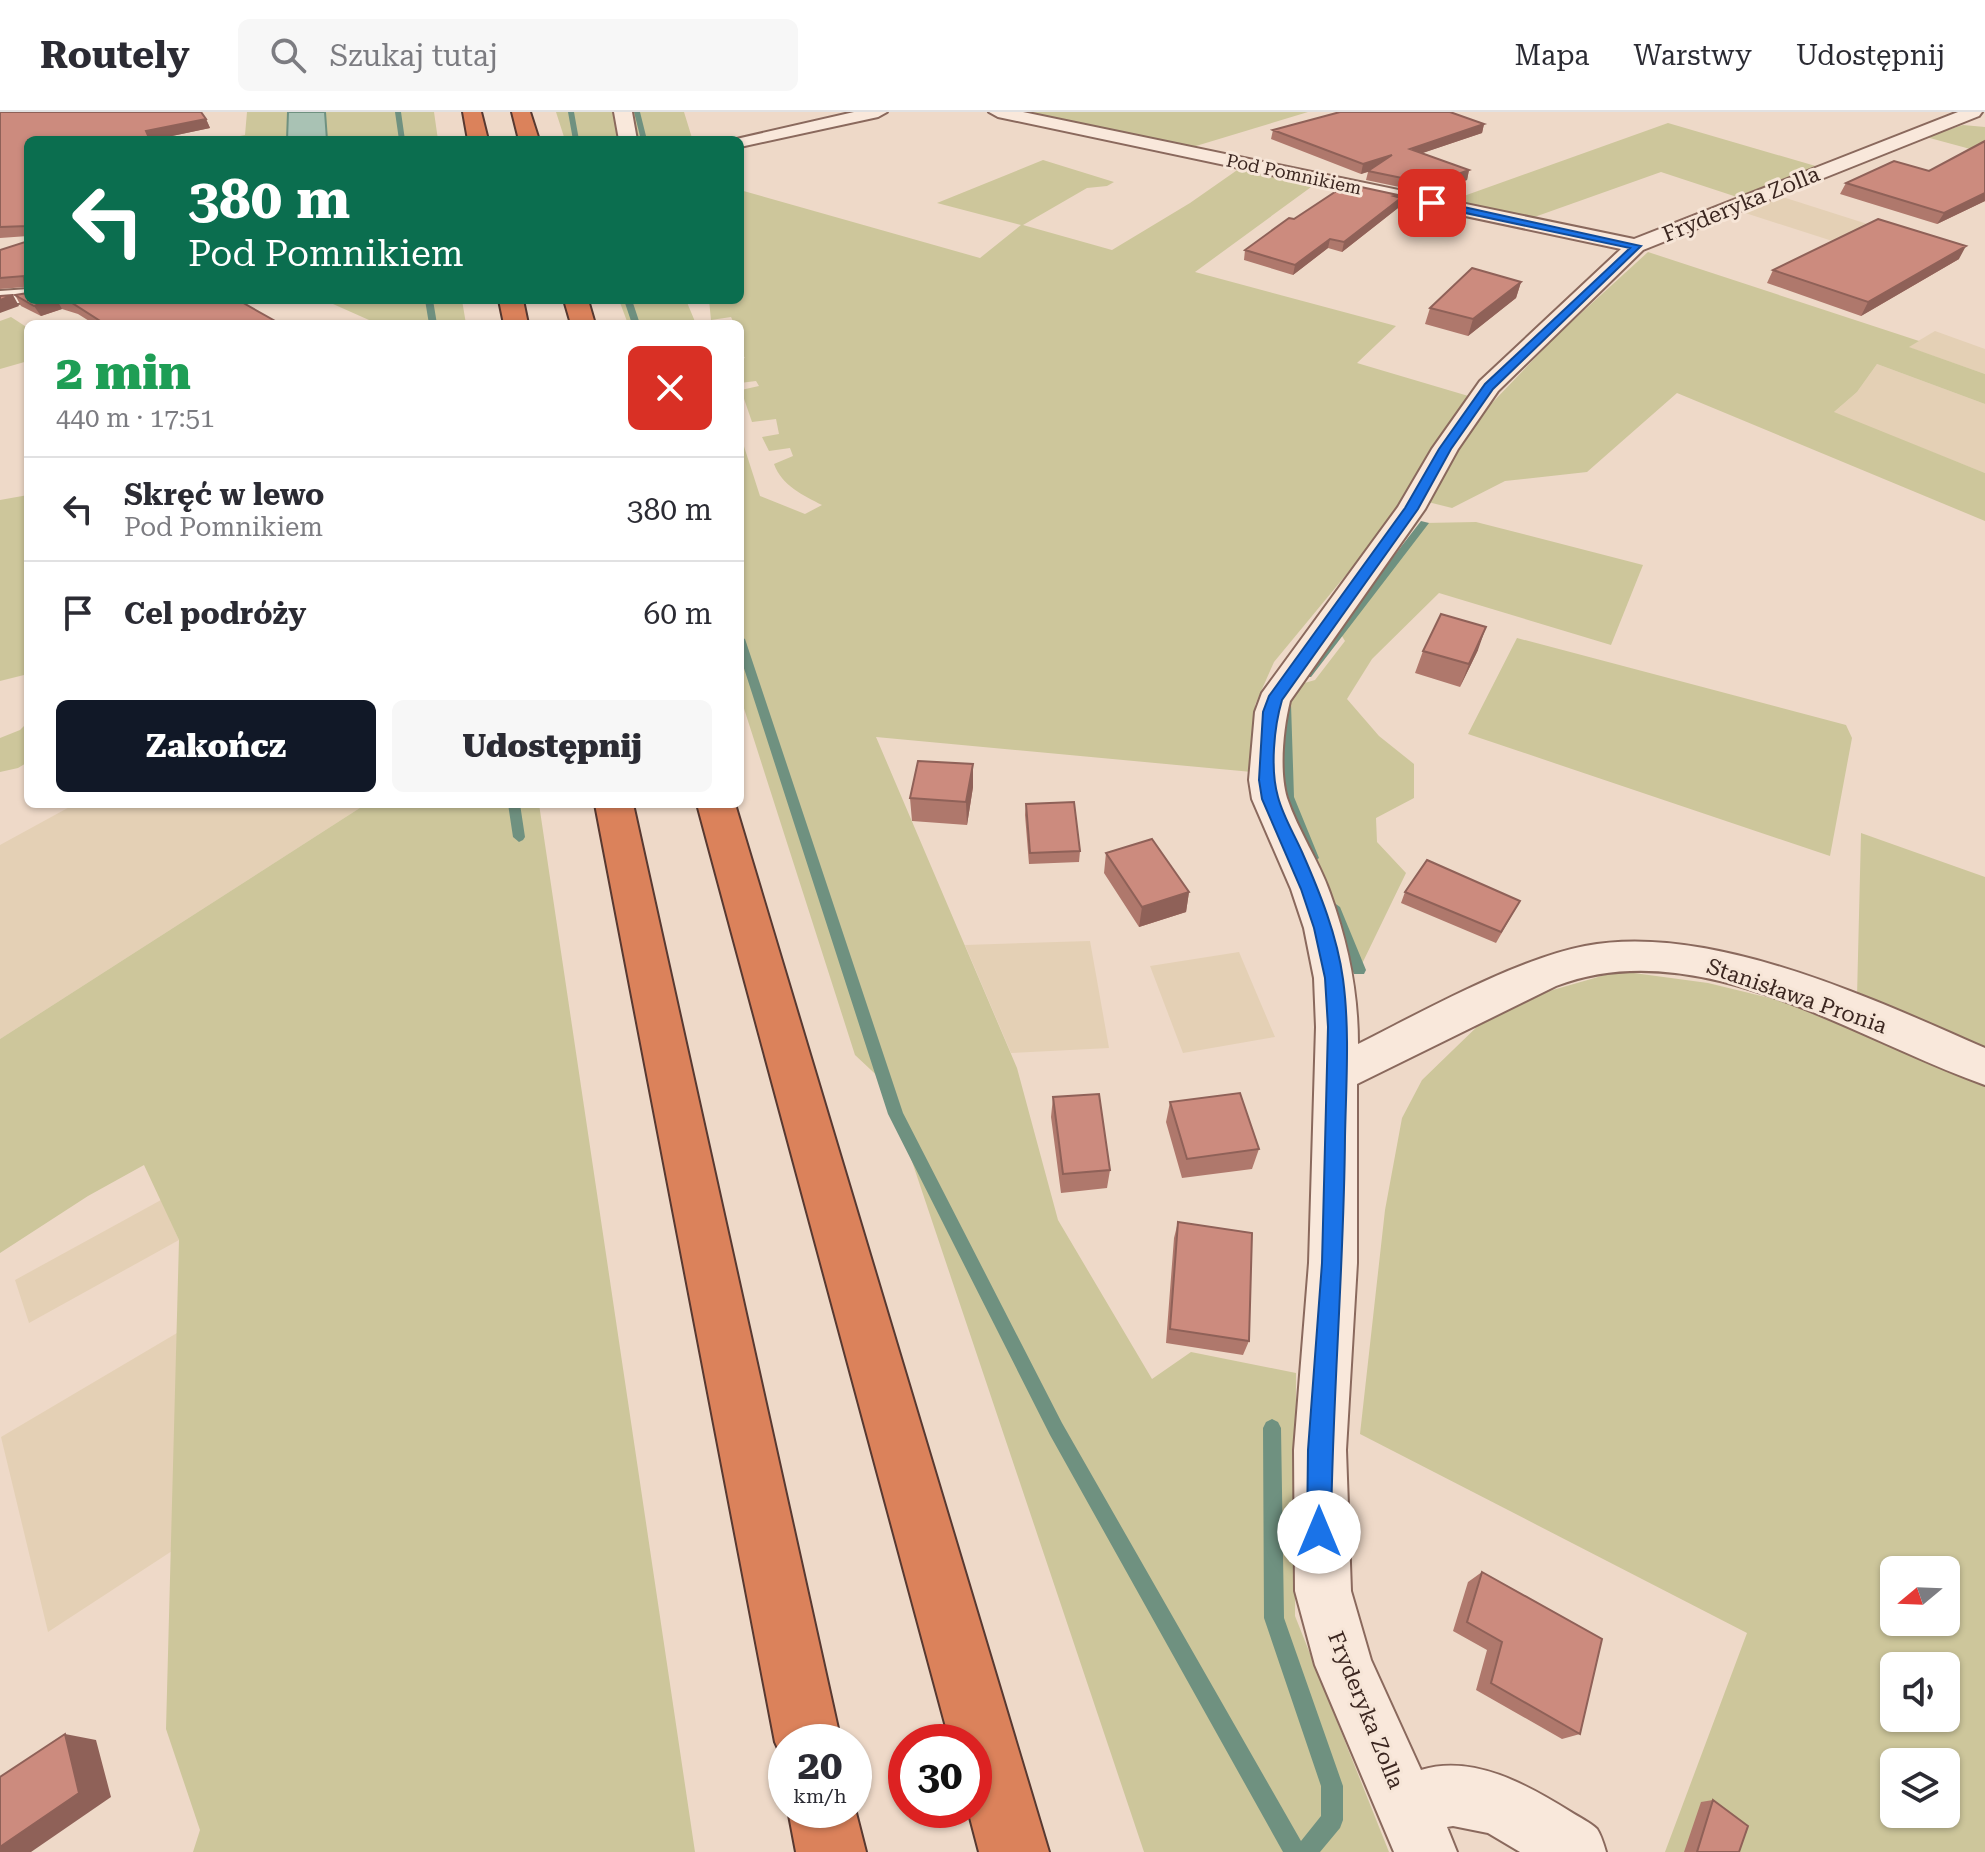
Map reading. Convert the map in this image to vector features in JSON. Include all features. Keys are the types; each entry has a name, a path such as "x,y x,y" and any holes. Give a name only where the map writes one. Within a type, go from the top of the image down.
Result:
{"highway":[{"path":"472,112 477,136"},
{"path":"521,112 528,136"},
{"path":"615,808 804,1724"},
{"path":"717,808 1014,1852"},
{"path":"826,1828 831,1852"}],"street":[{"path":"623,112 627,136"},
{"path":"744,141 878,112"},
{"name":"Pod Pomnikiem","path":"998,112 1636,246"},
{"name":"Fryderyka Zolla","path":"1415,1828 1344,1665 1323,1591 1319,1555 1320,1450 1333,1263 1339,1073 1334,978 1310,889 1270,799 1266,780 1274,700 1411,509 1445,449 1489,386 1636,246 1973,112"},
{"path":"0,298 24,296"},
{"name":"Stanisława Pronia","path":"1339,1073 1399,1041 1551,972 1586,961 1646,955 1717,966 1819,998 1985,1067"},
{"path":"1415,1828 1442,1793 1486,1800 1537,1827 1575,1852"}],"shaded area":[{"path":"247,112 288,112 287,136 240,136 245,135"},
{"path":"288,112 325,112 327,136 287,136"},
{"path":"325,112 434,112 437,136 327,136"},
{"path":"556,112 614,112 617,136 564,136"},
{"path":"629,112 684,112 691,136 633,136"},
{"path":"1012,112 1308,112 1186,149"},
{"path":"1668,123 1819,167 1737,197 1661,172 1526,220 1447,202"},
{"path":"1963,125 1985,127 1985,153 1926,137"},
{"path":"1043,160 1114,182 1087,188 1023,225 1112,250 1190,203 1243,166 1318,182 1195,272 1396,326 1357,363 1492,403 1556,336 1648,252 1919,341 1909,347 1985,374 1985,404 1877,364 1857,392 1834,412 1985,473 1985,521 1677,393 1587,472 1505,481 1452,508 1428,502 1393,518 1274,662 1255,705 1252,772 876,737 1017,1068 1058,1220 1152,1379 1191,1352 1296,1373 1295,1616 1389,1852 1144,1852 886,1084 855,1055 744,708 744,446 760,496 805,514 822,505 794,489 778,472 774,464 793,456 790,448 769,451 762,437 779,434 776,419 752,422 744,389 759,386 756,381 744,382 744,320 732,320 731,317 711,320 709,304 744,304 744,191 980,258 1021,225 937,203"},
{"path":"1773,194 1883,229 1848,246 1736,210"},
{"path":"333,304 463,304 465,320 369,320"},
{"path":"620,304 688,304 694,320 626,320"},
{"path":"11,317 24,325 24,362 0,369 0,321"},
{"path":"1935,331 1985,349 1985,374 1908,347"},
{"path":"1877,364 1985,404 1985,473 1833,413 1857,392"},
{"path":"24,496 24,675 0,681 0,500"},
{"path":"1476,522 1643,565 1611,645 1439,593 1372,659 1347,699 1379,736 1414,764 1414,798 1376,818 1377,842 1406,873 1359,970 1288,797 1285,704 1301,684 1315,680 1345,641 1340,633 1424,523"},
{"path":"1517,638 1846,725 1852,738 1830,856 1468,734"},
{"path":"24,726 24,764 0,772 0,738"},
{"path":"68,808 360,808 0,1039 0,845"},
{"path":"360,808 540,808 695,1852 193,1852 200,1830 166,1729 179,1240 144,1165 88,1196 0,1253 0,1039"},
{"path":"1861,833 1985,877 1985,1051 1857,997"},
{"path":"1090,941 1109,1048 1011,1053 965,945"},
{"path":"1239,952 1275,1037 1183,1053 1150,966"},
{"path":"1619,971 1708,983 1835,1014 1985,1075 1985,1852 1665,1852 1747,1633 1360,1434 1385,1210 1402,1118 1422,1080 1485,1019 1521,999"},
{"path":"161,1200 179,1240 29,1323 15,1280"},
{"path":"177,1333 172,1551 48,1632 1,1437"}],"building":[{"path":"0,112 201,112 206,119 146,131 148,136 24,136 24,226 0,227"},
{"path":"1340,112 1450,112 1484,124 1410,149 1469,170 1431,184 1368,171 1392,155 1363,164 1273,130"},
{"path":"1985,141 1985,193 1944,213 1846,183 1894,161 1929,171"},
{"path":"1347,184 1401,198 1344,242 1330,239 1295,265 1245,250 1289,218 1294,219"},
{"path":"1878,219 1966,246 1868,302 1773,270"},
{"path":"24,242 24,276 0,278 0,250"},
{"path":"1472,268 1521,282 1473,319 1430,308"},
{"path":"74,304 245,304 273,320 99,320"},
{"path":"1441,614 1486,627 1469,664 1423,651"},
{"path":"918,761 973,764 966,802 910,798"},
{"path":"1074,802 1080,851 1030,853 1026,804"},
{"path":"1152,839 1189,892 1142,907 1106,853"},
{"path":"1427,860 1520,901 1501,932 1405,892"},
{"path":"1240,1093 1259,1149 1187,1159 1170,1102"},
{"path":"1099,1094 1110,1170 1063,1174 1053,1097"},
{"path":"1178,1222 1252,1233 1249,1341 1170,1329"},
{"path":"1482,1572 1602,1639 1580,1734 1491,1683 1502,1642 1467,1622"},
{"path":"65,1734 79,1793 0,1847 0,1777"},
{"path":"1713,1800 1748,1826 1739,1852 1697,1852"}],"waterway":[{"path":"398,112 401,136"},
{"path":"571,112 575,136"},
{"path":"637,112 643,136"},
{"path":"430,304 432,320"},
{"path":"629,304 635,320"},
{"path":"1307,675 1424,523"},
{"path":"744,651 896,1114 1056,1429 1295,1852"},
{"path":"1285,704 1288,797 1313,858"},
{"path":"515,808 519,837"},
{"path":"1333,907 1359,970"},
{"path":"1272,1428 1274,1618 1332,1786 1332,1820 1306,1852"}],"route":[{"path":"1319,1532 1320,1450 1333,1263 1339,1073 1337,1027 1334,978 1323,928 1310,889 1270,799 1266,780 1271,712 1274,700 1411,509 1445,449 1489,386 1636,246 1432,203"}]}
